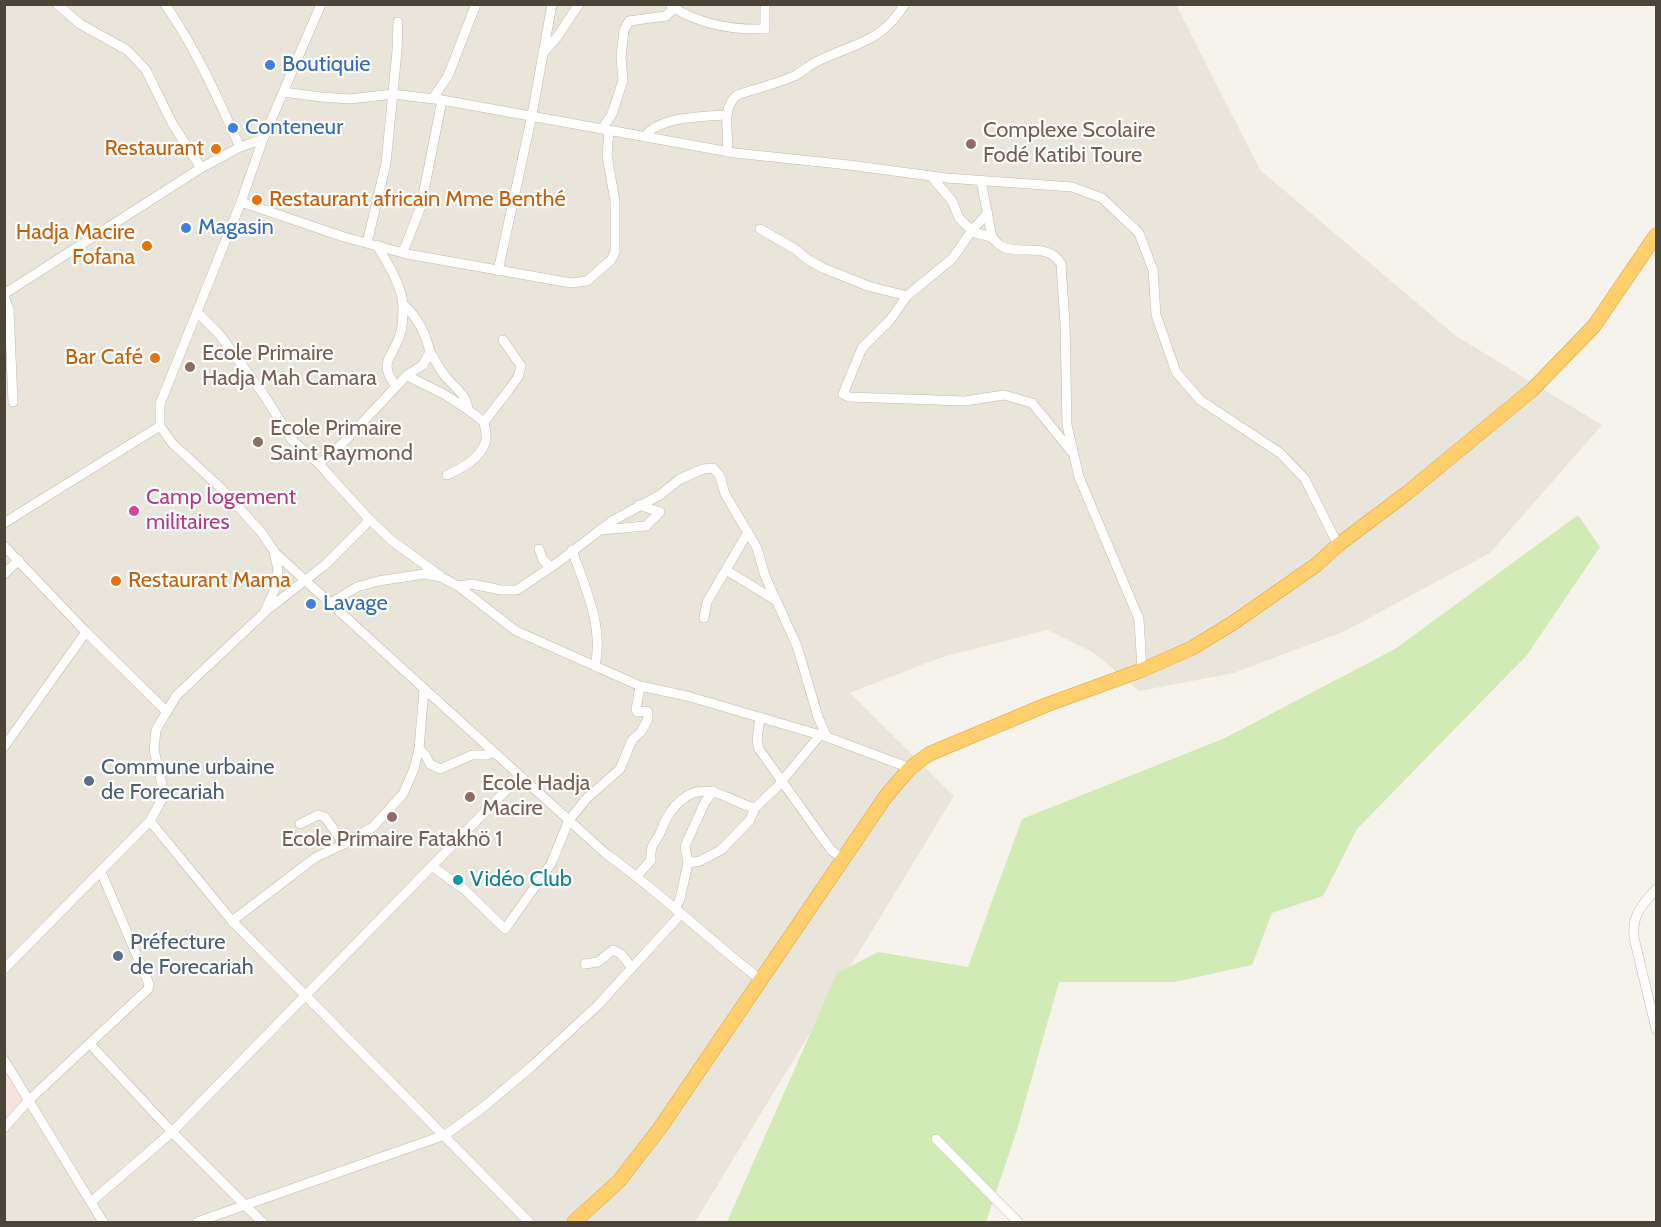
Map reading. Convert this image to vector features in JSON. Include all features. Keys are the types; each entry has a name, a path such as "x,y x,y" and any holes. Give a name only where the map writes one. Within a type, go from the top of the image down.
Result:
{"highway":[{"path":"574,1222 619,1181 660,1128 886,796 909,768 929,754 1192,648 1233,623 1317,565 1338,545 1407,493 1532,390 1594,326 1656,235"}],"street":[{"path":"57,4 80,24 127,50 146,70 172,123 201,168"},
{"path":"165,4 206,70 240,147"},
{"path":"321,4 263,139 242,202 160,404 160,426 172,443 224,491 261,532 274,551 330,604 605,853 637,876 719,948 761,980"},
{"path":"402,252 421,206 438,99 476,4"},
{"path":"498,271 532,115 552,4"},
{"path":"543,53 557,37 579,4"},
{"path":"242,202 313,227 402,252 571,283 587,281 611,260 615,252 615,201 607,156 606,129 623,80 621,57 624,30 629,21 666,16 672,6 694,20 735,28 765,29 765,4"},
{"path":"727,152 729,139 725,115 730,101 736,95 795,75 816,61 876,36 894,22 905,4"},
{"path":"396,386 389,377 386,363 401,334 403,304 393,273 372,244 386,163 398,22"},
{"path":"283,92 350,99 393,94 438,99 727,152 849,165 932,177 1072,187 1102,198 1139,233 1153,270 1156,315 1176,372 1200,400 1280,453 1305,479 1338,545"},
{"path":"645,137 648,131 684,117 725,115"},
{"path":"13,402 10,318 4,295 201,168 240,147 263,139"},
{"path":"932,177 952,201 959,218 981,236 992,237"},
{"path":"981,181 992,237 1002,247 1049,253 1057,257 1061,264 1067,425 1072,452 1079,477 1139,619 1142,670"},
{"path":"988,213 972,230 953,258 907,296 890,320 862,348 843,394 849,397 965,401 1004,395 1032,403 1072,452"},
{"path":"760,230 795,249 823,268 868,286 907,296"},
{"path":"403,304 415,315 425,334 430,352 447,378 458,387 467,402 468,409"},
{"path":"197,312 219,334 264,394 292,440 319,464 368,518 391,540 441,577 458,586 516,631 640,686 687,696 824,736 909,768"},
{"path":"447,476 477,457 486,440 484,422 518,377 521,366 503,340"},
{"path":"319,464 345,441 407,375 423,365 430,352"},
{"path":"407,375 468,409 484,422"},
{"path":"4,524 160,426"},
{"path":"458,586 472,584 501,590 517,590 572,550 639,505 660,495 680,479 713,468 720,476 725,494 757,548 765,576 797,646 824,736"},
{"path":"600,531 646,526 660,512 639,505"},
{"path":"4,969 150,821 162,799 162,785 154,750 156,730 176,696 264,613 326,564 366,524 368,518"},
{"path":"704,618 707,602 748,532"},
{"path":"4,546 167,712"},
{"path":"539,549 543,560 550,567"},
{"path":"572,550 596,624 595,666"},
{"path":"264,613 277,580 278,570 274,551"},
{"path":"4,574 19,560"},
{"path":"726,570 776,600"},
{"path":"330,604 357,587 378,581 424,574 441,577"},
{"path":"4,747 86,632"},
{"path":"433,867 465,890 505,929 551,864 569,819 586,799 620,769 632,740 641,732 648,719 648,712 637,712 636,710 640,686"},
{"path":"232,921 316,857 373,827 404,794 419,749 424,689"},
{"path":"760,717 757,745 827,844 843,859"},
{"path":"688,863 700,861 722,850 750,820 755,808 824,736"},
{"path":"419,749 430,764 440,769 472,755 486,756 494,753"},
{"path":"91,1202 172,1132 520,776"},
{"path":"637,876 651,860 650,849 660,834 664,820 679,801 690,793 713,792 744,806 755,808"},
{"path":"197,1222 445,1135 531,1068 598,1005 678,912 688,863 685,846 705,802 713,792"},
{"path":"300,824 318,815 326,817 344,844"},
{"path":"150,821 232,921 529,1222"},
{"path":"4,1128 28,1101 148,989 149,985 100,872"},
{"path":"1656,889 1638,911 1633,923 1634,938 1656,1029"},
{"path":"585,964 598,962 614,950 621,954 632,968"},
{"path":"90,1044 172,1132 262,1222"},
{"path":"4,1060 103,1222"},
{"path":"936,1139 1018,1222"}],"shaded area":[{"path":"5,5 1176,5 1260,170 1456,336 1602,425 1490,553 1343,632 1234,673 1139,691 1093,652 1047,630 939,658 850,693 954,796 695,1222 5,1222"},
{"path":"4,1060 28,1101 4,1128"}],"green space":[{"path":"1578,515 1600,547 1527,655 1357,829 1323,896 1272,913 1252,965 1174,982 1059,982 1017,1130 986,1222 727,1222 837,973 878,952 968,967 1022,819 1225,738 1395,649"}],"place":[{"name":"Boutiquie","path":"270,65"},
{"name":"Conteneur","path":"233,128"},
{"name":"Complexe Scolaire Fodé Katibi Toure","path":"971,144"},
{"name":"Restaurant","path":"216,149"},
{"name":"Restaurant africain Mme Benthé","path":"257,200"},
{"name":"Magasin","path":"186,228"},
{"name":"Hadja Macire Fofana","path":"147,246"},
{"name":"Bar Café","path":"155,358"},
{"name":"Ecole Primaire Hadja Mah Camara","path":"190,367"},
{"name":"Ecole Primaire Saint Raymond","path":"258,442"},
{"name":"Camp logement militaires","path":"134,511"},
{"name":"Restaurant Mama","path":"116,581"},
{"name":"Lavage","path":"311,604"},
{"name":"Commune urbaine de Forecariah","path":"89,781"},
{"name":"Ecole Hadja Macire","path":"470,797"},
{"name":"Ecole Primaire Fatakhö 1","path":"392,817"},
{"name":"Vidéo Club","path":"458,880"},
{"name":"Préfecture de Forecariah","path":"118,956"}]}
